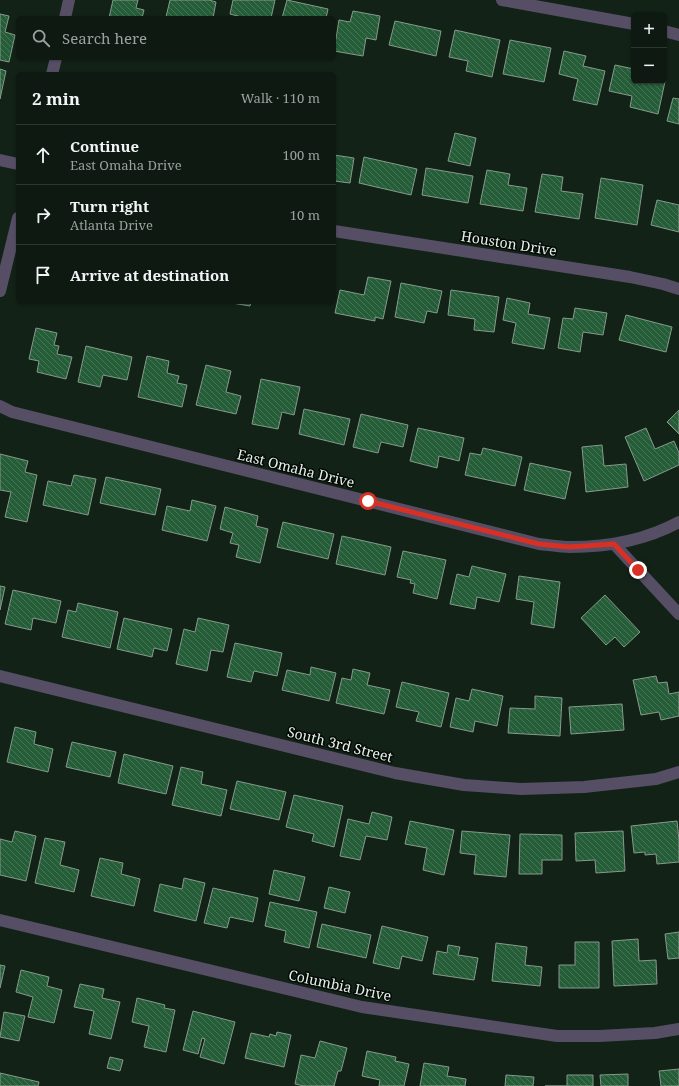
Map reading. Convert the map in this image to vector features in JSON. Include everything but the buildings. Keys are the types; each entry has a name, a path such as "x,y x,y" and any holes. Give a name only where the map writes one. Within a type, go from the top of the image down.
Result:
{"street":[{"path":"65,16 69,0"},
{"path":"502,0 631,23"},
{"path":"667,32 679,35"},
{"path":"52,72 56,60"},
{"path":"0,160 16,164"},
{"path":"0,291 16,226"},
{"name":"Houston Drive","path":"336,231 630,277 663,284 679,290"},
{"name":"East Omaha Drive","path":"0,406 12,412 539,544 569,547 614,544 643,537 679,522"},
{"path":"614,544 679,614"},
{"name":"South 3rd Street","path":"0,676 395,773 464,785 520,789 584,787 656,779 679,772"},
{"name":"Columbia Drive","path":"0,920 362,1007 557,1036 599,1036 679,1029"}],"route":[{"path":"368,501 539,544 569,547 614,544 638,570"}]}
